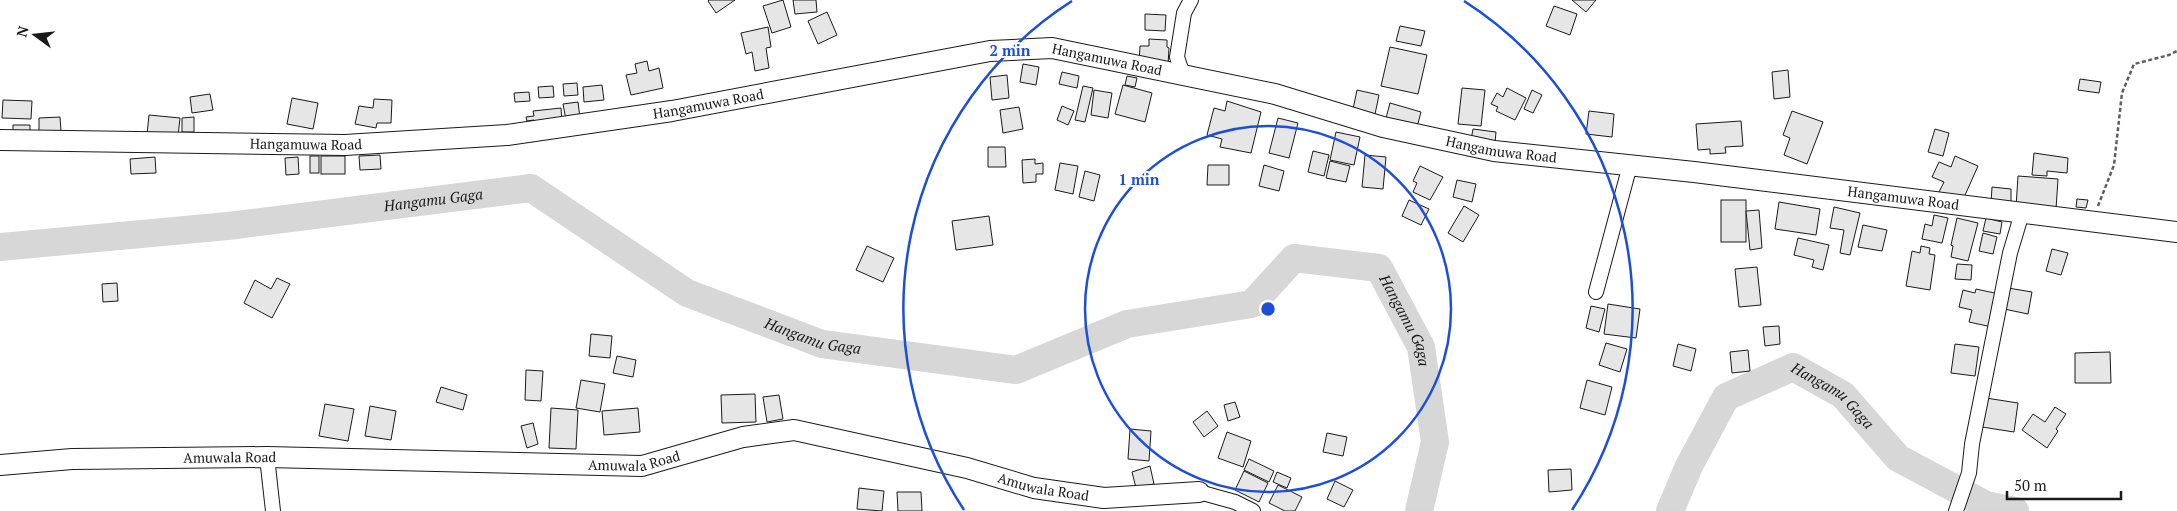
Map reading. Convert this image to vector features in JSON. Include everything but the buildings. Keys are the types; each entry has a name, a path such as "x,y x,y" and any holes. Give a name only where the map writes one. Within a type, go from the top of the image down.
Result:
{"street":[{"path":"1183,75 1177,57 1184,12 1191,0"},
{"name":"Hangamuwa Road","path":"0,140 345,145 507,135 672,111 990,51 1052,48 1275,94 1383,127 1494,151 2022,212 2177,232"},
{"path":"1596,292 1630,166"},
{"path":"1957,509 1969,473 1972,444 2010,253 2022,212"},
{"name":"Amuwala Road","path":"0,465 72,459 267,457 642,466 743,437 794,430 967,468 1034,488 1104,498 1199,492 1235,502 1253,511"},
{"path":"267,457 273,511"}],"path":[{"path":"2092,221 2114,165 2122,93 2134,64 2169,55 2177,50"}],"waterway":[{"name":"Hangamu Gaga","path":"0,247 228,226 531,188 687,293 822,344 1016,370 1127,324 1252,304 1294,258 1379,268 1421,347 1435,442 1419,511"},
{"name":"Hangamu Gaga","path":"1670,511 1689,466 1726,397 1793,367 1843,395 1898,458 1986,505 2015,511"}]}
